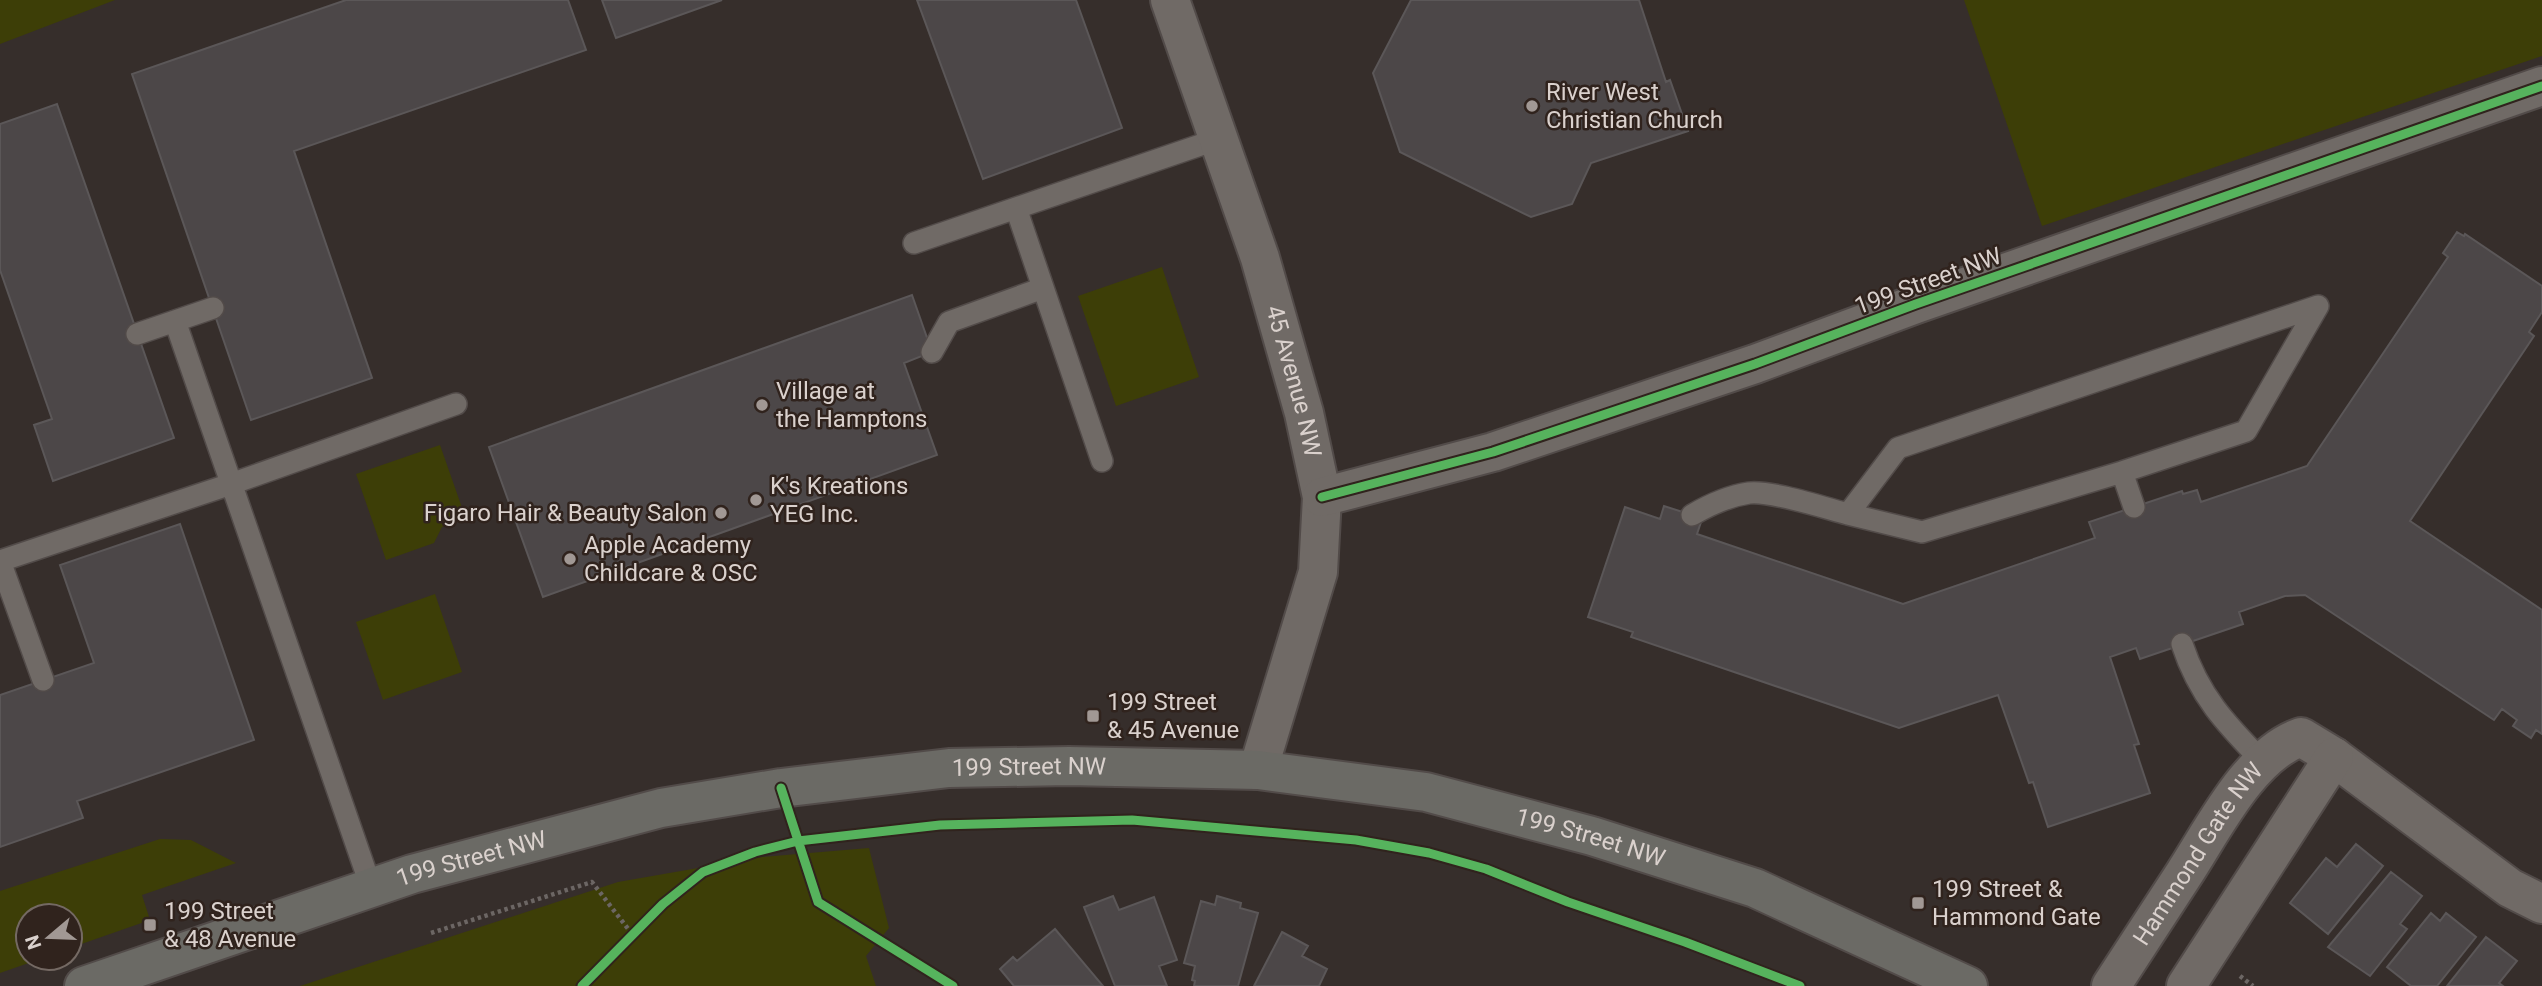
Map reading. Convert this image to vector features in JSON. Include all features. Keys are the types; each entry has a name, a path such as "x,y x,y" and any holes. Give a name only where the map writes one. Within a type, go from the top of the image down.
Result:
{"main road":[{"name":"199 Street NW","path":"84,986 412,874 661,808 781,788 950,768 1069,766 1258,771 1426,792 1592,835 1755,888 1968,986"}],"street":[{"name":"45 Avenue NW","path":"1170,0 1260,258 1285,341 1322,497 1318,572 1258,771"},
{"name":"199 Street NW","path":"1322,497 1493,452 2542,86"},
{"name":"Hammond Gate NW","path":"2111,986 2234,797 2263,762 2279,747 2301,737 2334,757"},
{"path":"2186,986 2334,757 2510,888 2542,904"}],"lane":[{"path":"914,243 1218,139"},
{"path":"1016,208 1102,461"},
{"path":"932,352 948,322 1043,288"},
{"path":"1692,515 1709,505 1751,492 1800,500 1848,514 1922,532 2122,472 2246,431 2318,306 1898,447 1848,514"},
{"path":"137,334 213,308"},
{"path":"175,321 372,887"},
{"path":"43,680 0,561 231,484 456,404"},
{"path":"2122,472 2134,507"},
{"path":"2182,644 2191,673 2221,720 2263,762"}],"path":[{"path":"436,947 431,933 592,881 630,936 640,926"},
{"path":"2240,976 2253,986"}],"shaded area":[{"path":"0,0 115,0 0,44"},
{"path":"1964,0 2542,0 2542,56 2042,226"},
{"path":"1162,267 1199,377 1116,406 1078,296"},
{"path":"440,445 466,519 442,527 434,543 386,560 356,474"},
{"path":"435,594 462,672 383,700 356,622"},
{"path":"160,839 191,840 236,863 142,895 150,920 84,943 84,902 14,902 14,968 0,973 0,891"},
{"path":"869,848 889,928 866,956 876,986 300,986 618,882 761,857"}],"building":[{"path":"346,0 568,0 586,50 294,151 372,378 251,420 132,74"},
{"path":"602,0 722,0 616,38"},
{"path":"917,0 1076,0 1122,128 983,179"},
{"name":"River West Christian Church","path":"1411,0 1639,0 1666,82 1670,80 1688,131 1591,163 1572,204 1531,217 1400,152 1373,73"},
{"path":"57,104 174,438 53,481 34,425 52,419 0,270 0,124"},
{"path":"2457,232 2464,236 2465,234 2542,286 2542,312 2529,332 2534,336 2410,521 2542,610 2542,734 2536,730 2531,738 2513,726 2517,720 2502,709 2494,720 2305,595 2285,596 2239,612 2243,624 2140,659 2136,648 2110,657 2139,744 2134,745 2150,793 2048,827 2033,782 2029,783 1998,695 1899,728 1631,637 1633,632 1588,617 1625,507 1660,519 1664,506 1692,515 1702,519 1697,534 1903,604 2095,538 2089,522 2182,491 2183,494 2197,490 2201,502 2307,466 2448,257 2443,253"},
{"name":"Village at the Hamptons","path":"912,295 932,352 904,363 937,455 543,597 489,447"},
{"path":"180,524 254,740 77,801 83,818 0,847 0,695 94,663 60,565"},
{"path":"2356,844 2383,866 2328,934 2290,903 2326,858 2337,867"},
{"path":"2391,872 2422,896 2400,924 2407,929 2370,976 2328,947"},
{"path":"1113,896 1119,910 1154,897 1177,960 1159,966 1167,986 1115,986 1084,907"},
{"path":"1217,896 1241,903 1240,908 1258,913 1238,986 1194,986 1195,981 1192,980 1195,966 1184,963 1201,901 1215,905"},
{"path":"2431,913 2440,921 2446,913 2476,937 2437,986 2411,986 2387,967"},
{"path":"1055,929 1103,986 1014,986 1000,969 1013,957 1017,961"},
{"path":"1282,932 1308,946 1302,956 1327,969 1319,986 1254,986"},
{"path":"2486,937 2517,961 2499,983 2503,986 2447,986"}],"cycle path":[{"path":"1322,497 1493,452 1755,364 1916,304 2542,86"},
{"path":"781,788 818,902 953,986"},
{"path":"582,986 663,904 703,872 755,852 798,841 940,825 1132,820 1356,840 1429,853 1486,869 1568,902 1685,942 1800,986"}],"place":[{"name":"River West Christian Church","path":"1532,106"},
{"name":"Village at the Hamptons","path":"762,405"},
{"name":"K's Kreations YEG Inc.","path":"756,500"},
{"name":"Figaro Hair & Beauty Salon","path":"721,513"},
{"name":"Apple Academy Childcare & OSC","path":"570,559"},
{"name":"199 Street & 45 Avenue","path":"1093,716"},
{"name":"199 Street & Hammond Gate","path":"1918,903"},
{"name":"199 Street & 48 Avenue","path":"150,925"}]}
